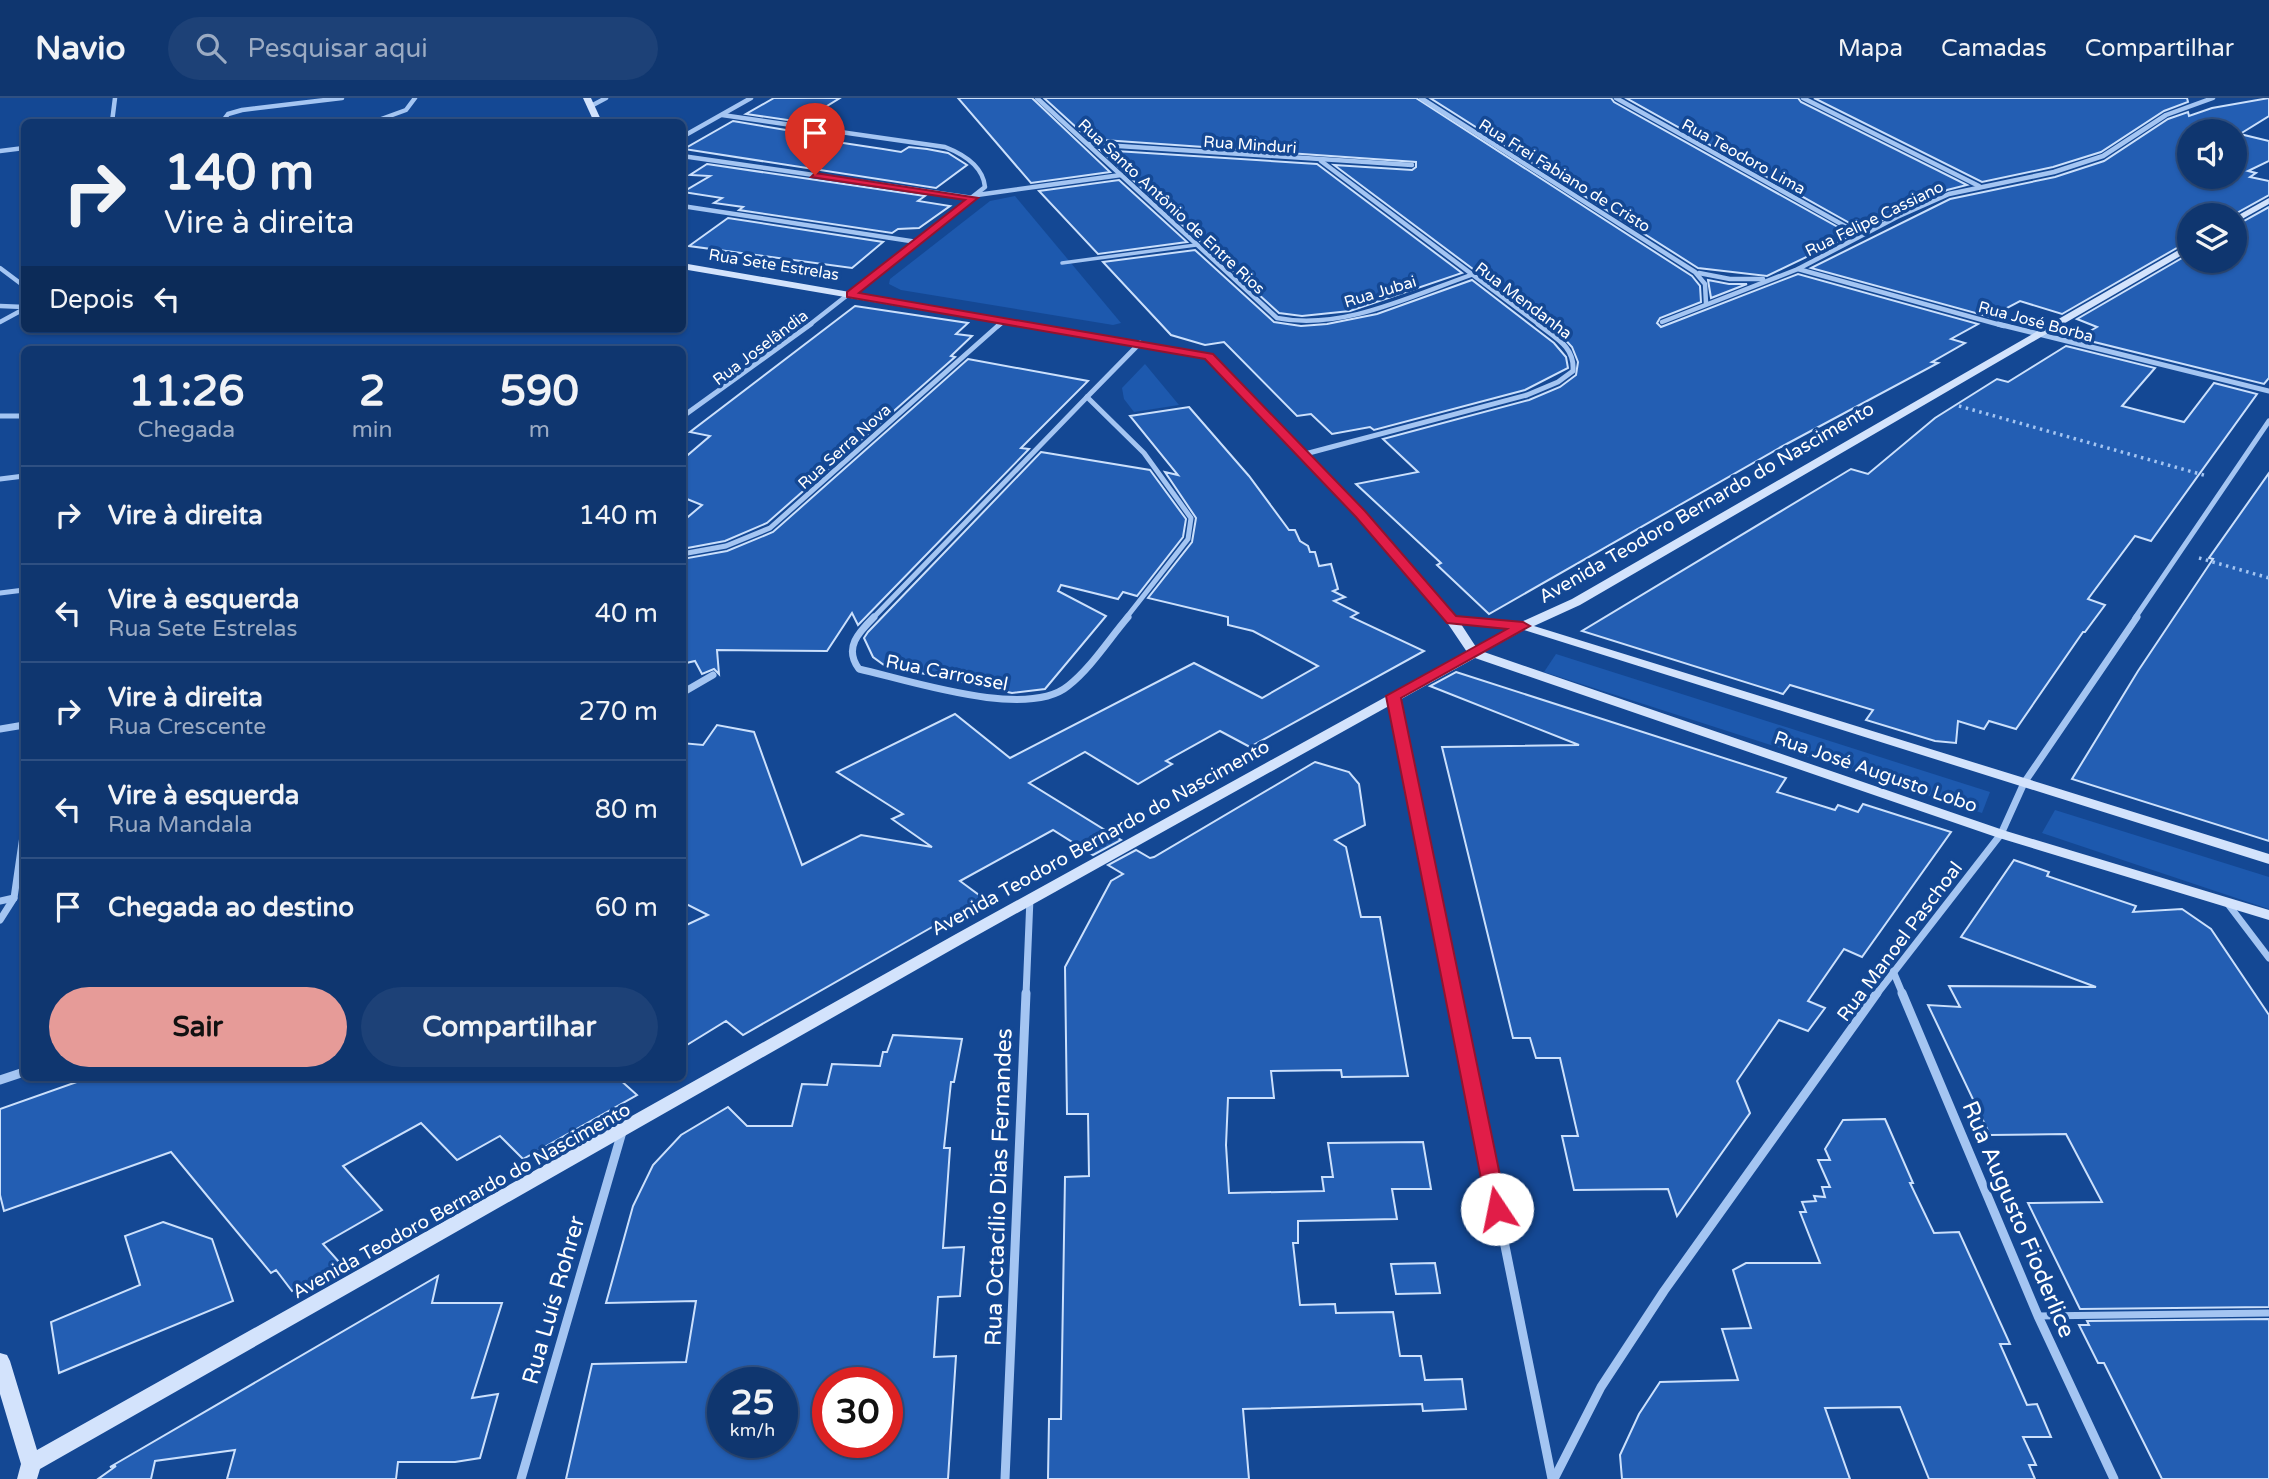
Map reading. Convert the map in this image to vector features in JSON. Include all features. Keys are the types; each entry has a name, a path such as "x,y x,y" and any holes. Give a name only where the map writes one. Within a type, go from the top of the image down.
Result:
{"street":[{"path":"112,119 115,98"},
{"path":"224,119 228,114 256,108 342,98"},
{"path":"381,119 406,110 415,98"},
{"path":"597,119 589,102 606,98"},
{"path":"686,135 751,98"},
{"name":"Rua Santo Antônio de Entre Rios","path":"1037,98 1266,310 1277,318 1296,323"},
{"name":"Rua Frei Fabiano de Cristo","path":"1421,98 1695,272 1730,279 1771,279"},
{"name":"Rua Teodoro Lima","path":"1616,98 1861,235"},
{"path":"1803,98 1979,186"},
{"name":"Rua Felipe Cassiano","path":"1662,322 1798,269 1925,204 1979,186 2081,165 2121,147 2166,115 2213,98"},
{"path":"722,115 945,146 965,156 982,174 985,187 975,197"},
{"name":"Rua Minduri","path":"1087,144 1321,162 1412,165"},
{"path":"0,150 21,148"},
{"path":"686,157 975,197 1121,175"},
{"name":"Rua Mendanha","path":"1305,454 1495,406 1558,382 1573,371 1574,358 1566,345 1321,162"},
{"name":"Rua Joselândia","path":"686,414 851,295 975,197"},
{"path":"2247,213 2269,201"},
{"path":"686,207 917,242"},
{"name":"Avenida Teodoro Bernardo do Nascimento","path":"29,1472 1030,897 1523,626 1576,602 2177,254"},
{"name":"Rua Sete Estrelas","path":"686,267 1194,352 1216,361 1305,454 1452,620 1474,653"},
{"path":"0,268 21,284"},
{"name":"Rua José Borba","path":"1798,269 2037,335 2269,391"},
{"path":"1695,272 1705,284 1706,303"},
{"name":"Rua Jubai","path":"1296,323 1323,321 1471,275"},
{"path":"0,306 21,308"},
{"path":"0,322 21,310"},
{"name":"Rua Serra Nova","path":"686,553 726,546 770,528 1003,321"},
{"name":"Rua Carrossel","path":"1087,397 1113,417 1160,472 1191,518 1188,539 1128,617 1069,686 1040,699 1005,701 859,669 850,656 850,645 867,624 1087,397 1140,343"},
{"path":"0,416 21,416"},
{"name":"Rua Manoel Paschoal","path":"1553,1479 1601,1387 1664,1291 1894,971 2001,834 2024,783 2269,421"},
{"path":"0,479 21,476"},
{"path":"0,593 21,590"},
{"path":"1452,620 1523,626"},
{"name":"Rua José Augusto Lobo","path":"1523,626 2269,859"},
{"name":"Rua José Augusto Lobo","path":"1474,653 2001,834 2269,915"},
{"path":"686,691 713,675"},
{"path":"1394,696 1553,1479"},
{"path":"0,730 21,726"},
{"path":"0,920 14,898 21,850"},
{"name":"Rua Octacílio Dias Fernandes","path":"1005,1479 1030,897"},
{"path":"0,901 14,898"},
{"path":"2228,904 2269,958"},
{"name":"Rua Augusto Fioderlice","path":"1894,971 2038,1316 2114,1479"},
{"path":"0,1080 21,1073"},
{"name":"Rua Luís Rohrer","path":"521,1479 622,1132"},
{"path":"0,1361 29,1472"}],"lane":[{"path":"1062,263 1196,246"},
{"path":"2038,1316 2269,1312"}],"path":[{"path":"1929,397 2228,482"},
{"path":"2178,552 2269,578"}],"shaded area":[{"path":"1015,196 1121,323 1113,325 901,290 889,284 890,279 990,201"},
{"path":"1145,364 1179,405 1134,412 1124,399 1122,388"},
{"path":"1556,654 1990,792 1982,813 1544,672"},
{"path":"2055,810 2269,877 2269,909 2042,833"}],"building":[{"path":"774,98 840,98 801,122 746,114"},
{"path":"958,98 1032,98 1110,172 1031,183"},
{"path":"1044,98 1416,98 1692,276 1700,286 1701,302 1660,318 1657,323 1661,327 1798,274 1978,324 1951,339 1965,343 1932,362 1938,363 1781,447 1489,614 1437,565 1441,563 1356,484 1418,472 1383,439 1529,400 1560,387 1576,375 1578,362 1572,347 1561,335 1334,165 1412,170 1416,167 1416,162 1089,139"},
{"path":"1430,98 1611,98 1852,235 1767,276 1698,268"},
{"path":"1626,98 1798,98 1801,102 1967,185 1947,190 1862,230"},
{"path":"1814,98 2187,98 2188,102 2164,111 2101,152 2053,167 1982,182"},
{"path":"2269,98 2269,116 2247,130 2247,119 2177,119 2177,189 2247,189 2247,136 2269,141 2269,161 2248,171 2256,173 2250,177 2269,181 2269,195 2247,207 2247,203 2177,203 2177,248 2062,314 2020,301 1990,317 1811,268 1950,199 2055,177 2104,161 2168,119 2188,112 2189,116 2212,108"},
{"path":"733,121 816,135 810,138 901,152 909,147 927,149 948,153 967,165 936,188 686,148"},
{"path":"1100,150 1317,164 1462,273 1350,311 1302,316 1279,313"},
{"path":"707,164 925,196 918,201 950,206 919,228 898,229 892,233 739,210 743,207 714,203 722,198 686,192 710,176 690,175"},
{"path":"1119,180 1187,242 1098,254 1039,191"},
{"path":"2269,207 2269,378 2264,384 2078,338 2097,327 2077,319 2177,261 2177,273 2247,273 2247,219"},
{"path":"728,218 883,242 852,268 689,246"},
{"path":"1195,250 1274,322 1301,326 1377,314 1472,280 1554,343 1566,357 1568,368 1525,390 1374,430 1370,427 1332,434 1311,414 1297,416 1224,342 1205,345 1171,335 1103,262"},
{"path":"1708,280 1729,284 1747,284 1711,298"},
{"path":"855,306 968,323 956,334 972,336 951,356 955,357 767,523 725,541 686,548 686,519 702,505 686,499 686,457 710,436 690,432"},
{"path":"2066,346 2155,368 2122,406 2184,422 2214,383 2257,394 2151,541 2135,536 2088,599 2105,605 2083,632 2016,729 1989,721 1984,729 1958,721 1956,743 1935,741 1866,720 1873,710 1790,685 1783,694 1582,631 1851,469 1868,474 1935,418 1997,379 2008,382"},
{"path":"968,359 1088,381 1021,448 1029,449 858,625 852,613 827,651 717,650 719,674 714,669 702,674 695,661 686,663 686,558 727,551 773,532"},
{"path":"1189,407 1249,476 1289,530 1295,530 1310,552 1315,552 1319,566 1331,564 1338,589 1333,591 1345,597 1334,601 1358,613 1351,617 1424,651 1250,747 1220,731 1166,761 1172,764 1138,784 1085,752 1029,783 1121,840 1093,855 1053,830 960,881 983,898 743,1035 726,1021 686,1046 686,925 708,915 686,904 686,743 703,745 717,725 754,732 802,865 861,835 932,847 892,819 903,814 837,772 955,714 1010,758 1194,663 1262,698 1318,666 1253,631 1228,625 1228,617 1148,598 1192,542 1196,518 1165,472 1178,475 1130,416"},
{"path":"1041,452 1150,470 1186,519 1183,537 1137,596 1123,592 1118,599 1061,585 1058,591 1106,616 1045,689 1012,693 884,665 873,657 864,638 868,632"},
{"path":"2269,473 2269,841 2072,779 2138,671 2213,559 2209,558"},
{"path":"1456,672 1786,778 1777,792 1835,810 1838,805 1858,812 1863,804 1951,832 1862,957 1844,949 1808,1001 1825,1008 1808,1031 1779,1020 1737,1081 1750,1113 1677,1216 1668,1189 1574,1190 1562,1136 1578,1136 1560,1058 1536,1058 1530,1038 1513,1038 1442,747 1579,745 1430,686"},
{"path":"1315,762 1349,772 1359,784 1365,825 1335,840 1346,847 1361,917 1380,917 1408,1076 1342,1077 1341,1070 1271,1071 1274,1098 1228,1098 1226,1145 1229,1193 1324,1191 1322,1177 1333,1177 1328,1143 1423,1142 1431,1189 1392,1189 1397,1219 1298,1221 1298,1243 1293,1243 1300,1305 1335,1304 1336,1313 1393,1312 1400,1356 1421,1356 1425,1380 1462,1379 1466,1409 1423,1411 1422,1404 1243,1409 1249,1479 1048,1479 1049,1419 1061,1419 1065,1177 1089,1176 1088,1114 1067,1114 1065,967 1111,881 1123,874 1108,865 1136,850 1150,858 1154,857"},
{"path":"2014,860 2049,872 2047,876 2136,906 2133,912 2182,909 2211,929 2269,1015 2269,1307 2080,1309 2028,1203 2102,1202 2066,1134 1990,1135 1928,1005 1960,1007 1949,986 2096,987 1961,937"},
{"path":"893,1035 962,1039 954,1082 951,1082 944,1148 950,1148 943,1248 964,1247 960,1296 938,1297 934,1357 956,1356 948,1479 566,1479 592,1364 686,1362 696,1301 606,1303 633,1206 653,1165 681,1135 728,1107 747,1126 792,1126 802,1084 827,1085 832,1064 880,1066 883,1052 887,1052"},
{"path":"79,1081 621,1081 637,1095 523,1159 500,1136 457,1160 421,1123 343,1166 382,1210 323,1244 340,1263 292,1291 276,1270 271,1273 171,1152 4,1211 0,1195 0,1109"},
{"path":"1885,1119 1913,1183 1910,1183 1934,1233 1959,1232 2010,1344 2000,1344 2027,1405 2037,1404 2051,1437 2023,1437 2036,1465 2029,1465 2035,1479 1929,1479 1900,1407 1825,1408 1850,1479 1622,1479 1620,1455 1639,1414 1660,1382 1738,1380 1722,1329 1751,1328 1733,1270 1746,1263 1820,1263 1800,1212 1806,1212 1802,1202 1816,1201 1814,1196 1825,1197 1822,1187 1830,1187 1818,1160 1830,1160 1825,1149 1843,1120"},
{"path":"163,1222 212,1239 233,1301 59,1373 51,1322 140,1285 125,1236"},
{"path":"1435,1263 1440,1293 1396,1294 1391,1264"},
{"path":"438,1276 432,1303 502,1303 472,1398 498,1394 480,1458 455,1462 398,1462 396,1479 227,1479 235,1450 155,1461 151,1479 98,1479 116,1466 110,1467"},
{"path":"2269,1319 2269,1479 2162,1479 2104,1363 2098,1363 2079,1325 2089,1325 2087,1321"}],"route":[{"path":"815,175 973,198 851,295 1194,352 1209,357 1216,361 1305,454 1452,620 1523,626 1394,696 1497,1209"}]}
